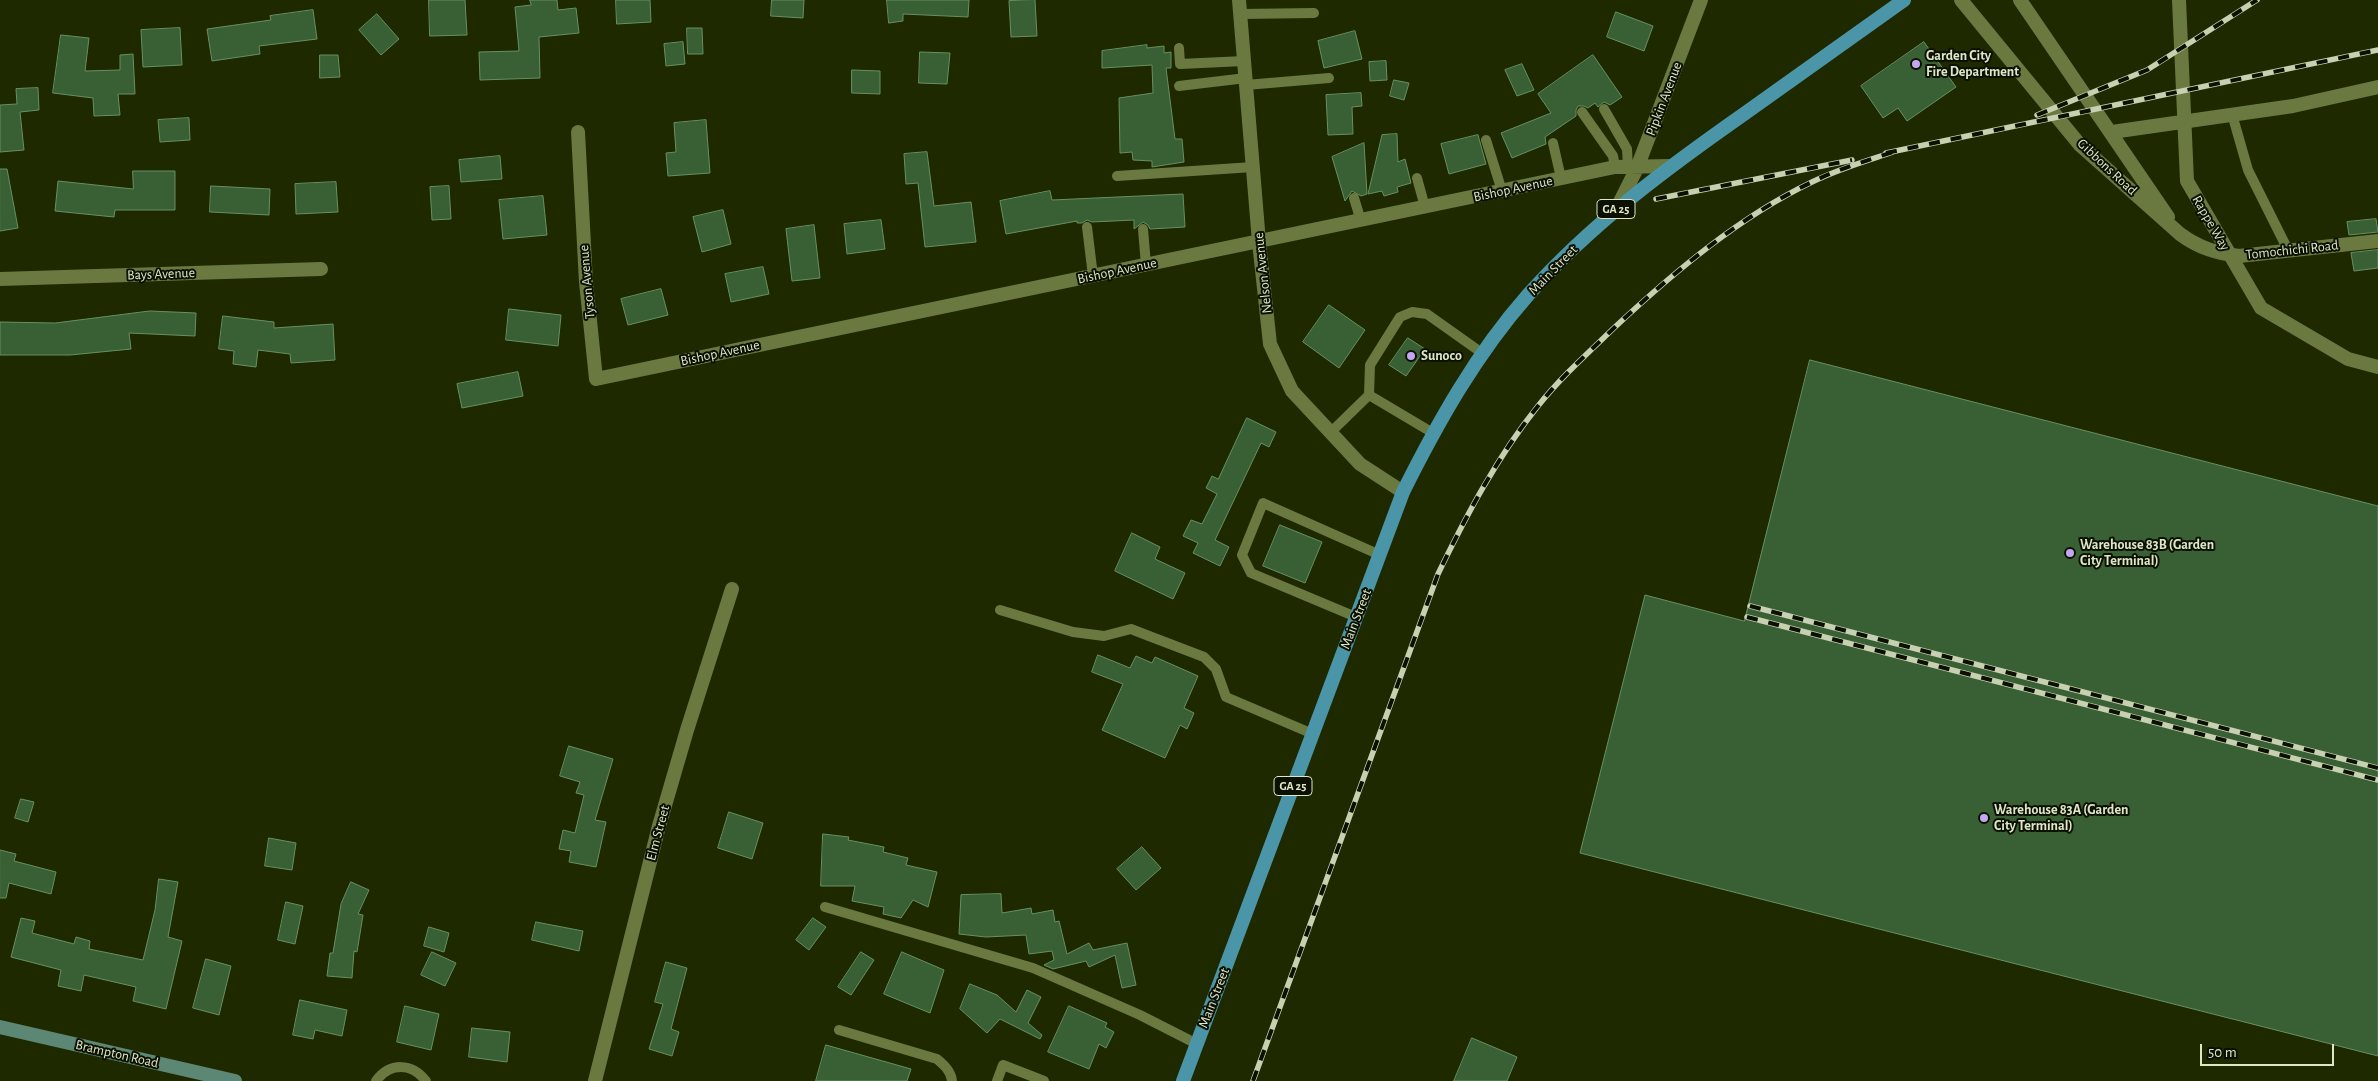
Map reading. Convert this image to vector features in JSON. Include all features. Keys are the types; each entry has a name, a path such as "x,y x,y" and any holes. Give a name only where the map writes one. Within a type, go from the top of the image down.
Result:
{"main road":[{"name":"Main Street","path":"1183,1081 1403,492 1433,433 1482,353 1528,295 1567,254 1617,208 1670,166 1904,0"},
{"name":"Brampton Road","path":"0,1027 234,1081"}],"street":[{"name":"Pipkin Avenue","path":"1627,168 1702,0"},
{"name":"Gibbons Road","path":"1961,0 2080,145 2180,234"},
{"name":"Gibbons Road","path":"2020,0 2180,234"},
{"name":"Rappe Way","path":"2180,0 2187,181 2195,196 2261,308 2348,359 2378,367"},
{"name":"Nelson Avenue","path":"1240,7 1259,242 1270,344 1292,391 1360,464 1403,492"},
{"name":"Gibbons Road","path":"2112,132 2293,106 2378,87"},
{"name":"Tyson Avenue","path":"578,132 586,282 596,379"},
{"path":"1627,168 1670,166"},
{"name":"Bishop Avenue","path":"596,379 1561,178 1627,168"},
{"name":"Main Street","path":"1617,208 1627,168"},
{"name":"Tomochichi Road","path":"2180,234 2197,246 2217,253 2239,256 2378,241"},
{"name":"Bays Avenue","path":"0,279 321,269"},
{"name":"Elm Street","path":"595,1081 662,818 732,589"}],"lane":[{"path":"1240,7 1314,13"},
{"path":"1178,48 1180,64 1244,61"},
{"path":"1179,86 1329,78"},
{"path":"1604,109 1627,149 1627,168"},
{"path":"1582,112 1613,156 1627,168"},
{"path":"2232,114 2248,170 2288,250"},
{"path":"1486,140 1502,191"},
{"path":"1553,143 1561,178"},
{"path":"1117,176 1253,168"},
{"path":"1417,178 1425,207"},
{"path":"1354,198 1361,221"},
{"path":"1087,228 1093,276"},
{"path":"1143,229 1146,265"},
{"path":"1331,432 1369,395 1370,365 1400,318 1412,312 1427,314 1482,353"},
{"path":"1369,395 1433,433"},
{"path":"1356,617 1251,573 1242,555 1263,503 1380,555"},
{"path":"1000,610 1073,632 1104,636 1131,630 1194,653 1204,657 1216,669 1226,697 1313,734"},
{"path":"826,907 1034,968 1140,1015 1196,1044"},
{"path":"839,1030 937,1059 945,1065 952,1081"},
{"path":"997,1081 1003,1065 1044,1081"},
{"path":"376,1081 382,1074 398,1066 414,1069 426,1081"}],"building":[{"path":"429,0 465,0 467,35 430,36"},
{"path":"530,0 557,0 558,10 576,8 579,33 539,37 540,78 480,80 479,52 519,51 515,7 531,5"},
{"path":"616,0 650,0 651,22 617,24"},
{"path":"772,0 804,0 803,18 771,16"},
{"path":"887,0 969,0 968,17 903,14 903,21 889,23"},
{"path":"1035,0 1037,36 1011,37 1009,1"},
{"path":"313,10 317,39 259,46 260,54 212,61 207,29 271,20 270,16"},
{"path":"1616,12 1653,26 1644,51 1607,37"},
{"path":"377,14 399,39 381,55 359,30"},
{"path":"180,28 182,65 143,67 141,30"},
{"path":"687,28 702,28 703,54 688,54"},
{"path":"1355,31 1362,59 1324,68 1318,41"},
{"path":"61,35 89,38 85,71 120,70 120,55 133,54 135,94 118,94 120,115 94,116 93,98 53,93"},
{"path":"683,42 685,64 666,66 664,44"},
{"name":"Garden City Fire Department","path":"1924,42 1956,87 1907,121 1898,108 1883,118 1861,86"},
{"path":"1147,45 1147,48 1164,46 1164,53 1171,52 1171,68 1166,68 1175,139 1182,139 1184,162 1152,167 1152,161 1133,160 1132,152 1120,153 1119,98 1153,93 1152,65 1102,68 1102,51"},
{"path":"920,52 950,53 947,84 919,83"},
{"path":"320,55 338,55 340,77 320,78"},
{"path":"1593,55 1622,97 1610,105 1604,102 1598,107 1595,103 1588,108 1578,106 1576,116 1545,137 1546,144 1512,158 1501,133 1551,113 1538,94"},
{"path":"1386,61 1387,80 1370,81 1369,62"},
{"path":"1522,64 1534,90 1517,96 1505,70"},
{"path":"852,70 880,71 880,94 852,93"},
{"path":"1394,80 1409,83 1404,100 1390,96"},
{"path":"38,88 39,110 20,112 24,150 0,152 0,105 17,104 16,89"},
{"path":"1361,93 1362,106 1352,107 1353,134 1328,135 1326,95"},
{"path":"189,118 190,140 160,142 158,120"},
{"path":"706,120 710,173 668,176 666,153 676,152 674,123"},
{"path":"1397,134 1398,162 1405,159 1411,183 1397,187 1398,192 1384,196 1382,191 1368,194 1382,135"},
{"path":"1478,135 1486,164 1449,174 1441,144"},
{"path":"1364,143 1367,194 1361,196 1352,191 1345,201 1332,157"},
{"path":"927,152 934,206 971,202 976,242 925,247 918,183 906,184 904,154"},
{"path":"500,156 502,179 461,182 459,160"},
{"path":"0,169 7,169 18,228 0,231"},
{"path":"133,171 175,171 175,210 115,210 114,217 55,211 58,181 133,189"},
{"path":"336,182 338,212 296,214 295,184"},
{"path":"211,186 270,189 269,215 210,212"},
{"path":"449,186 451,219 432,220 430,187"},
{"path":"1050,191 1052,200 1183,194 1185,227 1150,229 1143,222 1134,229 1134,220 1092,222 1087,220 1082,223 1077,223 1077,221 1006,234 1000,201"},
{"path":"543,196 547,235 503,239 499,200"},
{"path":"723,210 731,244 702,252 693,217"},
{"path":"2376,219 2378,232 2349,235 2347,222"},
{"path":"881,220 885,249 847,254 844,224"},
{"path":"814,225 820,278 792,281 786,229"},
{"path":"2378,250 2378,268 2354,271 2351,253"},
{"path":"763,267 769,294 731,302 725,274"},
{"path":"661,289 668,315 628,325 621,299"},
{"path":"1329,305 1365,330 1339,368 1303,342"},
{"path":"509,309 561,315 558,346 506,340"},
{"path":"150,311 196,313 195,336 129,333 131,349 70,355 0,355 0,322 55,323"},
{"path":"223,316 274,322 274,328 333,324 335,360 291,363 290,354 258,350 256,367 233,364 234,351 219,349"},
{"path":"1408,338 1425,349 1406,376 1389,365"},
{"path":"1810,360 2378,506 2378,1056 1580,853 1645,595 1744,621"},
{"path":"518,372 523,396 462,408 457,384"},
{"path":"1247,418 1276,432 1269,447 1261,443 1215,540 1229,547 1220,566 1193,553 1198,543 1183,536 1191,520 1202,524 1217,494 1206,488 1212,476 1218,479"},
{"path":"1280,525 1322,542 1305,583 1263,566"},
{"path":"1132,533 1160,547 1155,559 1185,573 1173,599 1115,571"},
{"path":"1098,655 1130,668 1136,656 1152,663 1155,657 1198,676 1184,708 1194,713 1187,729 1180,725 1165,758 1102,730 1123,684 1092,672"},
{"path":"569,746 613,759 595,820 606,822 596,867 569,862 571,851 559,849 563,830 575,833 584,795 576,793 580,782 560,776"},
{"path":"21,799 34,802 28,822 15,818"},
{"path":"729,812 763,823 752,859 718,848"},
{"path":"823,834 849,837 848,840 884,847 883,852 908,858 906,865 937,872 928,907 913,900 901,918 883,914 884,907 852,901 855,886 821,886"},
{"path":"269,838 296,843 292,870 265,866"},
{"path":"1142,847 1161,868 1136,890 1117,869"},
{"path":"0,850 16,854 14,861 56,872 51,894 9,883 6,898 0,898"},
{"path":"159,879 178,882 168,937 182,941 166,1009 133,1001 136,987 84,975 81,991 58,986 61,970 11,957 21,918 35,921 32,933 74,944 76,937 90,941 89,949 143,960 155,910"},
{"path":"351,882 369,890 358,914 363,915 357,952 354,951 352,978 327,976 341,904"},
{"path":"1001,894 1002,913 1031,908 1032,914 1053,910 1055,922 1059,921 1067,954 1089,943 1093,950 1127,943 1136,985 1122,988 1115,955 1089,967 1086,961 1053,969 1044,965 1054,960 1052,951 1029,954 1026,935 986,937 959,934 961,895"},
{"path":"286,902 303,906 295,944 278,940"},
{"path":"813,918 826,927 809,950 796,940"},
{"path":"536,922 583,931 579,951 532,940"},
{"path":"429,927 449,933 444,952 424,946"},
{"path":"432,952 456,963 445,986 421,975"},
{"path":"861,952 874,960 851,995 838,987"},
{"path":"902,952 944,970 930,1013 884,994"},
{"path":"206,959 231,966 219,1015 193,1008"},
{"path":"666,962 687,968 671,1029 679,1032 672,1056 649,1049 663,1004 655,1002"},
{"path":"970,984 997,995 1016,1012 1027,990 1041,997 1028,1023 1042,1035 1040,1039 1000,1019 987,1033 960,1009"},
{"path":"300,1000 347,1010 342,1036 315,1030 313,1039 293,1035"},
{"path":"405,1006 439,1014 431,1050 397,1042"},
{"path":"1069,1006 1107,1023 1105,1027 1114,1032 1106,1048 1099,1044 1089,1069 1048,1052"},
{"path":"472,1028 510,1032 507,1062 469,1057"},
{"path":"1472,1038 1517,1057 1507,1081 1454,1081"},
{"path":"826,1045 911,1069 907,1081 816,1081"}],"railway":[{"path":"2037,115 2147,70 2257,0"},
{"path":"1886,153 2378,50"},
{"path":"1253,1081 1438,574 1471,509 1523,425 1575,365 1637,307 1708,247 1759,212 1812,182 1842,169 1893,152"},
{"path":"1656,199 1852,160"},
{"path":"1750,606 2378,768"},
{"path":"1747,617 2378,780"}],"place":[{"name":"Garden City Fire Department","path":"1916,64"},
{"name":"Sunoco","path":"1411,356"},
{"name":"Warehouse 83B (Garden City Terminal)","path":"2070,553"},
{"name":"Warehouse 83A (Garden City Terminal)","path":"1984,818"}]}
